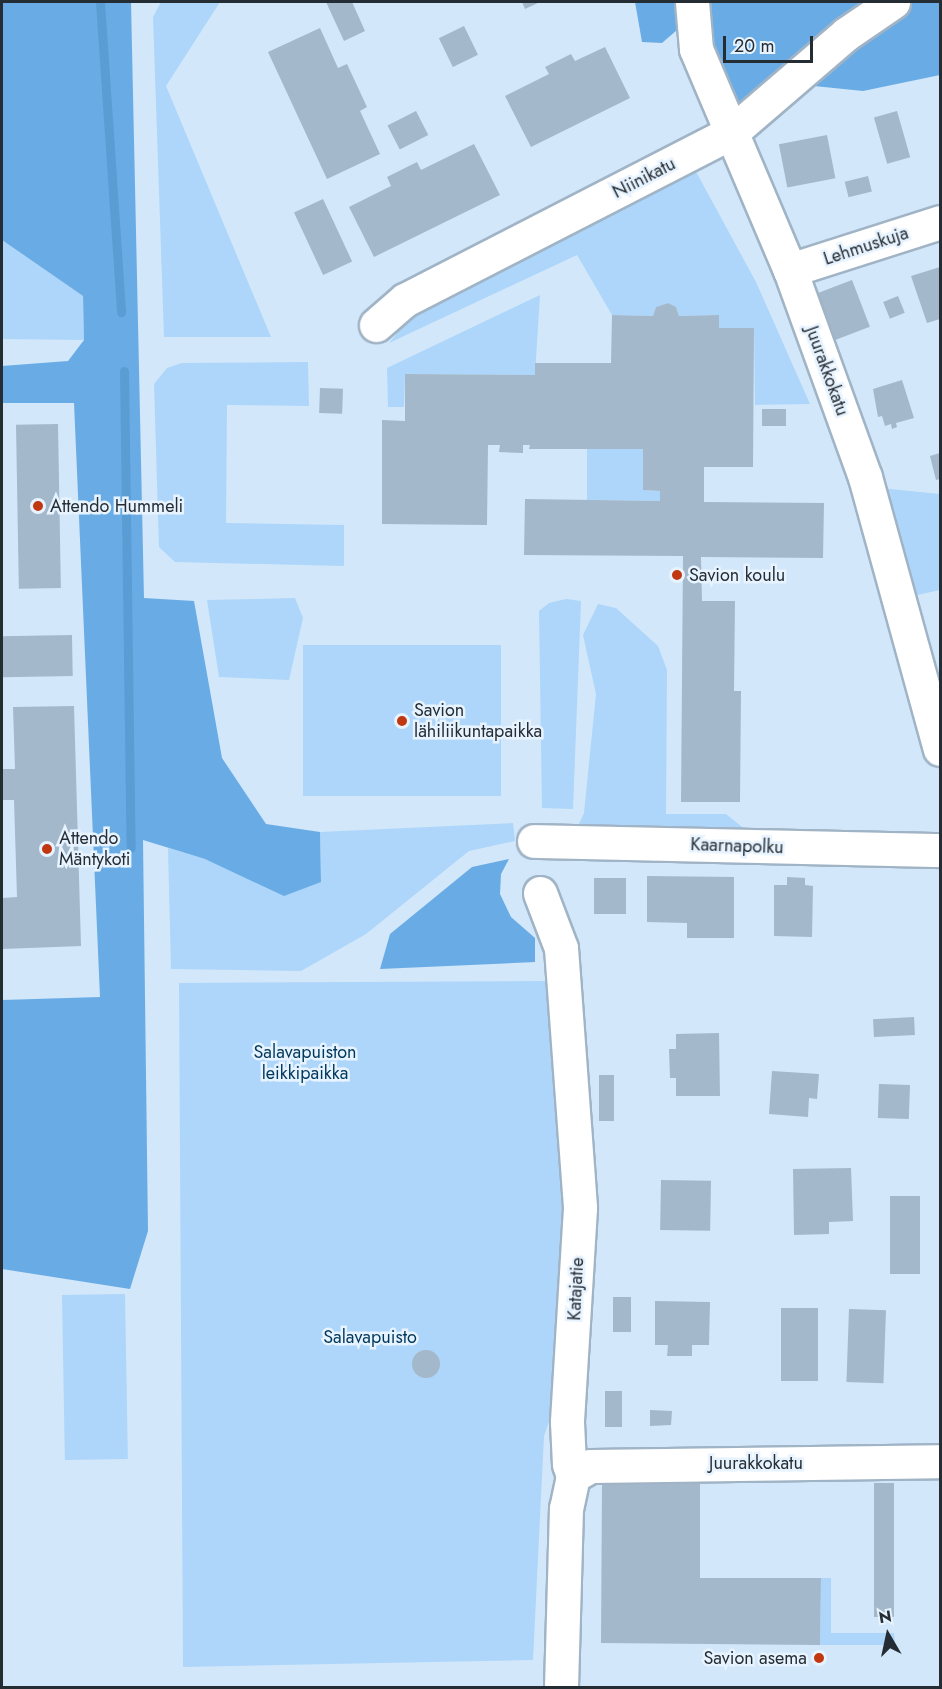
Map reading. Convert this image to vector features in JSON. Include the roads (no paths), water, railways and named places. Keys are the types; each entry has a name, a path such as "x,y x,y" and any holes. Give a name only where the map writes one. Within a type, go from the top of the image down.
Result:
{"street":[{"name":"Juurakkokatu","path":"692,2 696,49 790,270 879,521 940,749"},
{"name":"Niinikatu","path":"376,325 405,300 732,132 846,34 893,2"},
{"name":"Lehmuskuja","path":"790,270 940,222"},
{"name":"Kaarnapolku","path":"534,841 940,850"},
{"name":"Katajatie","path":"540,893 561,948 574,1101 580,1208 567,1440 573,1476 566,1508 561,1688"},
{"name":"Juurakkokatu","path":"573,1476 590,1466 940,1461"}],"waterway":[{"path":"100,2 121,312"},
{"path":"124,371 131,848"}],"place":[{"name":"Attendo Hummeli","path":"38,506"},
{"name":"Savion koulu","path":"677,575"},
{"name":"Savion lähiliikuntapaikka","path":"402,721"},
{"name":"Attendo Mäntykoti","path":"47,849"},
{"name":"Savion asema","path":"819,1658"}],"park label":[{"name":"Salavapuiston leikkipaikka","path":"305,1063"},
{"name":"Salavapuisto","path":"370,1337"}]}
